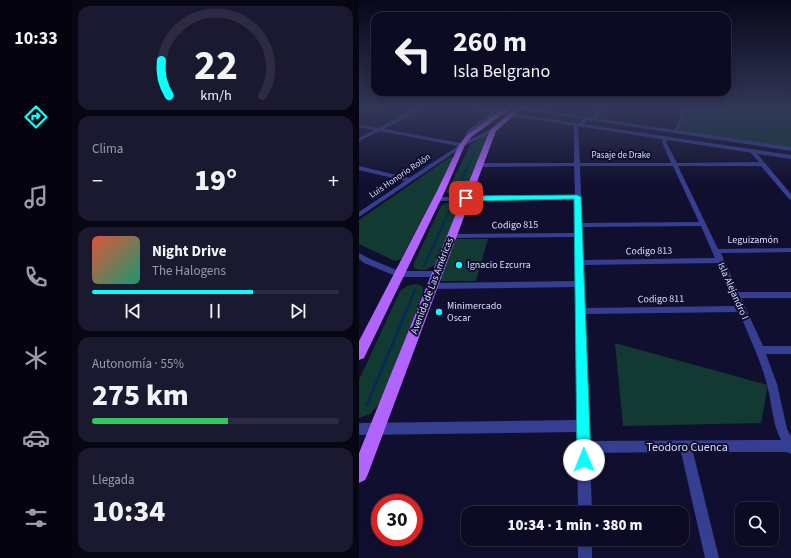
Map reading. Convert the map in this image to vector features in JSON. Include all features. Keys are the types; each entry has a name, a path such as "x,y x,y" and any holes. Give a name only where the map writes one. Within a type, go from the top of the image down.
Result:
{"main road":[{"path":"359,354 437,199 462,145 473,134"},
{"name":"Avenida de Las Américas","path":"359,474 491,134"}],"street":[{"path":"359,140 371,134"},
{"path":"407,134 462,145"},
{"path":"468,139 482,134"},
{"path":"576,134 579,263 581,284 585,506"},
{"path":"641,134 791,157"},
{"path":"665,134 666,138"},
{"path":"666,138 671,134"},
{"path":"688,134 791,149"},
{"name":"Isla Alejandro I","path":"666,138 664,142 716,251 760,350 772,384 782,430 791,447"},
{"path":"747,143 751,151 790,195"},
{"path":"751,151 756,144"},
{"name":"Luis Honorio Rolón","path":"359,215 462,145"},
{"name":"Pasaje de Drake","path":"480,164 763,164"},
{"path":"359,168 409,180"},
{"path":"437,199 577,197"},
{"path":"579,224 703,224"},
{"name":"Codigo 815","path":"451,236 579,235"},
{"name":"Leguizamón","path":"716,251 791,250"},
{"path":"359,255 367,261 398,274 434,280 581,284"},
{"name":"Codigo 813","path":"579,263 719,260"},
{"path":"735,295 791,294"},
{"name":"Codigo 811","path":"581,311 742,309"},
{"path":"760,350 791,350"},
{"path":"359,429 584,426"},
{"name":"Teodoro Cuenca","path":"584,447 791,447"},
{"path":"685,447 712,558"},
{"path":"585,546 585,558"}],"green space":[{"path":"685,134 791,134 791,149"},
{"path":"484,136 488,136 465,191 457,195 448,194 447,191 471,144"},
{"path":"450,157 455,157 401,259 395,261 359,244 359,220"},
{"path":"453,202 459,204 459,207 436,263 426,270 414,268 414,263 441,206 446,203"},
{"path":"454,239 488,239 476,281 438,281"},
{"path":"417,284 423,287 423,293 380,403 370,414 359,418 359,380 400,291 407,286"},
{"path":"615,343 768,385 761,423 623,426"}],"waterway":[{"path":"471,160 476,148"},
{"path":"457,190 471,159"},
{"path":"442,226 450,209"},
{"path":"424,266 443,225"},
{"path":"407,310 415,290"},
{"path":"367,405 407,309"}],"place":[{"name":"Ignacio Ezcurra","path":"459,265"},
{"name":"Minimercado Oscar","path":"439,312"}],"route":[{"path":"466,198 577,197 581,284 584,460"}]}
